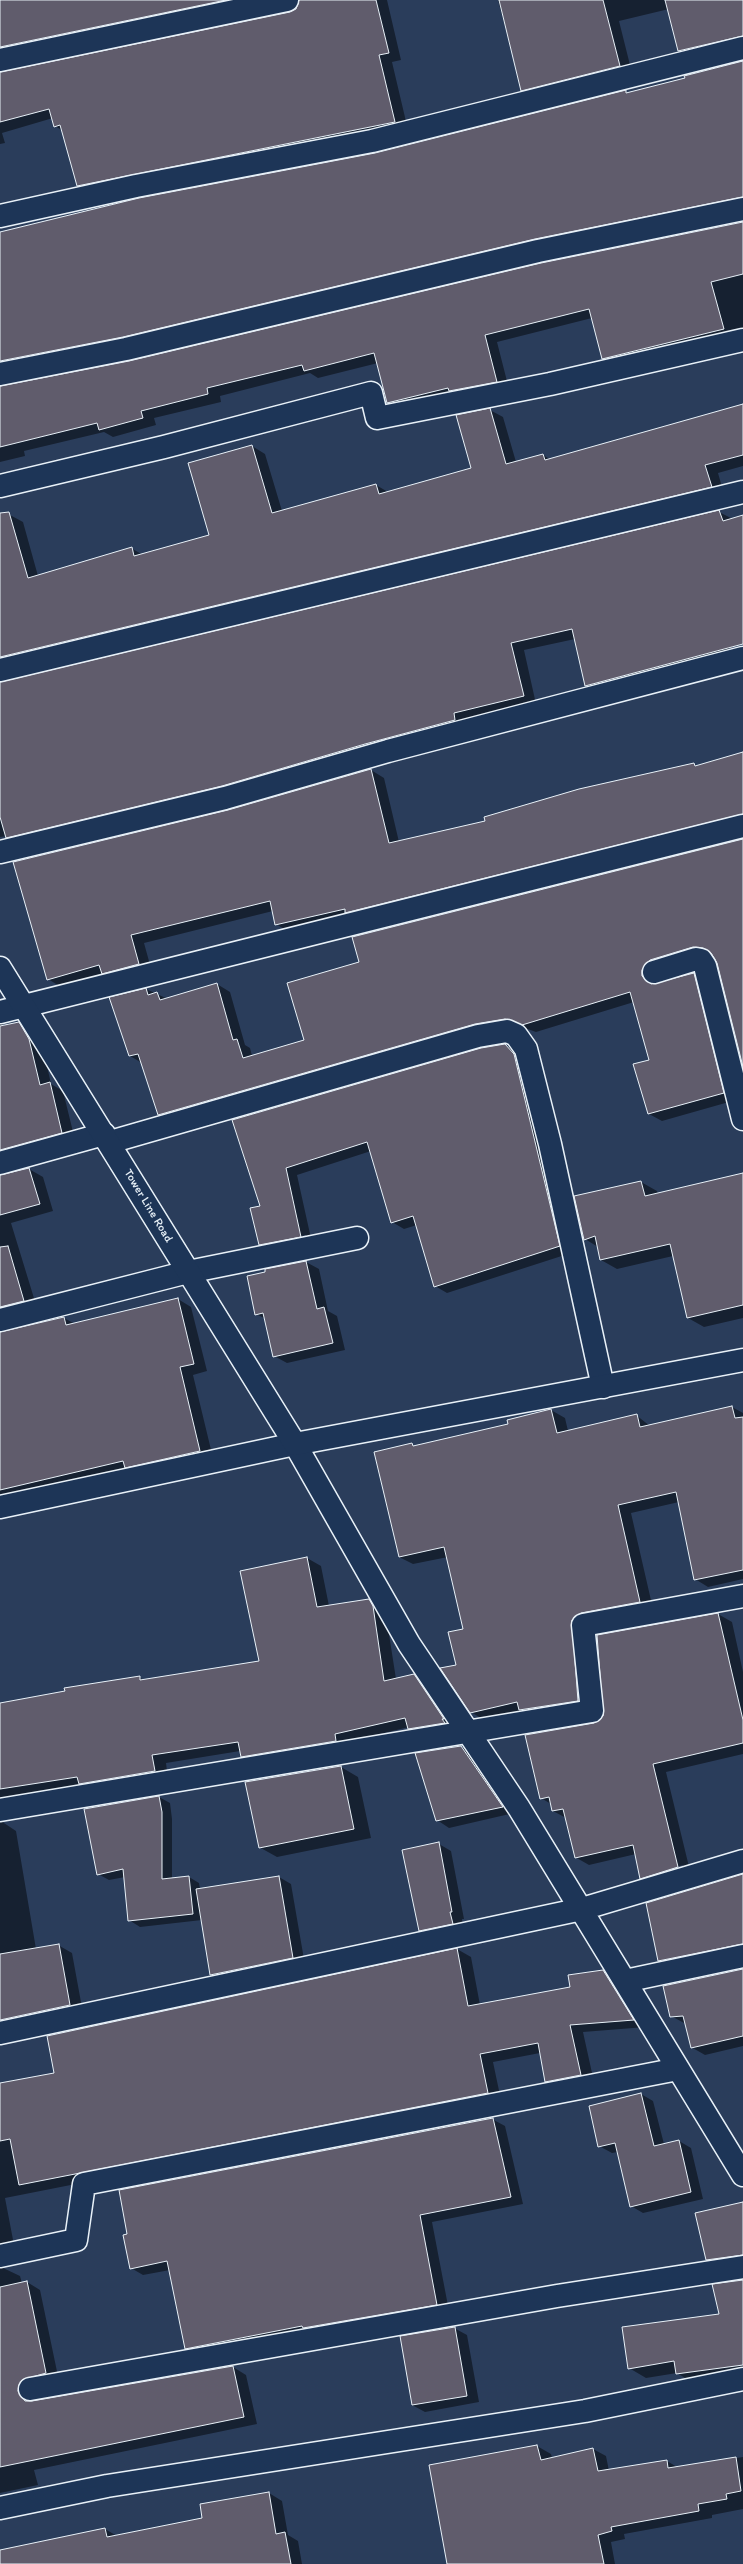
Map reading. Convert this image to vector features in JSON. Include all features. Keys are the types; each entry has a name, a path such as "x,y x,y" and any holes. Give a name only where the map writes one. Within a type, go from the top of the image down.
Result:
{"street":[{"path":"0,60 287,0"},
{"path":"0,216 136,186 372,141 743,48"},
{"path":"0,374 126,349 538,251 743,209"},
{"path":"0,486 164,447 371,393 377,418 550,384 743,340"},
{"path":"0,670 743,492"},
{"path":"0,852 225,798 388,750 743,658"},
{"path":"0,1012 25,1007 743,826"},
{"path":"654,972 696,959 701,960 706,966 743,1119"},
{"name":"Tower Line Road","path":"0,968 107,1138 295,1444 409,1644 582,1909 678,2069 740,2163"},
{"path":"0,1163 107,1138 478,1036 506,1031 516,1035 526,1049 549,1137 603,1387"},
{"path":"0,1320 188,1272 357,1238"},
{"path":"0,1507 295,1444 743,1360"},
{"path":"0,1810 180,1782 592,1711 583,1625 743,1596"},
{"path":"0,2033 582,1909 743,1861"},
{"path":"625,1981 743,1956"},
{"path":"0,2256 76,2240 84,2184 678,2069"},
{"path":"30,2390 557,2296 743,2267"},
{"path":"0,2508 107,2486 585,2411 743,2379"}],"building":[{"path":"0,0 226,0 0,47"},
{"path":"299,0 376,0 389,53 379,55 395,122 77,186 60,125 54,127 49,109 0,122 0,72 290,12 296,9"},
{"path":"499,0 603,0 620,66 521,91"},
{"path":"665,0 743,0 743,36 678,51"},
{"path":"743,61 743,197 535,239 123,337 0,361 0,232 139,198 375,153 626,90 626,93"},
{"path":"743,222 743,274 711,282 724,329 602,359 589,309 485,335 497,382 449,391 448,388 387,403 374,353 304,371 302,365 207,388 208,394 141,411 143,418 99,430 97,423 0,447 0,386 129,361 541,263"},
{"path":"743,404 743,455 705,465 712,487 0,657 0,513 9,512 28,578 132,547 134,556 209,535 188,463 252,445 272,513 376,484 379,494 471,468 456,415 490,408 506,464 543,454 545,460"},
{"path":"719,510 723,521 743,515 743,644 585,686 572,629 511,643 524,696 454,713 455,720 365,744 222,786 6,838 0,817 0,682"},
{"path":"743,752 743,814 345,913 345,909 275,925 270,901 131,935 139,964 102,974 99,965 47,980 13,862 228,810 371,769 389,843 485,821 484,817 579,789 694,763 695,766"},
{"path":"743,839 743,1067 717,963 711,953 703,948 693,947 650,960 642,970 642,976 651,984 694,973 724,1093 648,1114 633,1064 649,1060 630,992 522,1025 505,1019 475,1024 158,1115 138,1054 129,1056 109,997 146,988 148,995 157,992 160,1000 217,983 233,1040 237,1039 243,1058 304,1040 287,983 359,962 352,937"},
{"path":"19,1022 29,1039 40,1085 50,1082 62,1133 0,1150 0,1026"},
{"path":"505,1044 514,1054 560,1246 434,1287 413,1216 391,1223 367,1142 286,1168 301,1237 259,1245 250,1208 260,1206 232,1120 481,1048"},
{"path":"29,1168 40,1204 0,1215 0,1175"},
{"path":"743,1173 743,1305 687,1318 670,1244 600,1260 595,1236 584,1240 574,1196 641,1181 645,1196"},
{"path":"8,1246 24,1301 0,1307 0,1247"},
{"path":"306,1261 317,1309 324,1307 333,1343 273,1357 263,1313 255,1315 247,1276 265,1272 265,1269"},
{"path":"178,1298 194,1364 180,1367 200,1451 125,1468 123,1461 0,1490 0,1332 64,1317 66,1325"},
{"path":"732,1406 735,1418 743,1417 743,1570 694,1580 676,1492 618,1505 640,1602 581,1613 572,1620 578,1701 519,1710 517,1702 470,1713 440,1668 456,1665 448,1632 463,1629 444,1547 399,1557 374,1452 412,1443 413,1446 508,1424 507,1420 551,1409 557,1433 637,1414 640,1427"},
{"path":"307,1557 317,1607 369,1599 373,1606 384,1681 414,1674 444,1719 442,1719 445,1723 408,1729 405,1718 335,1734 336,1741 241,1757 238,1742 152,1755 155,1771 79,1784 77,1777 0,1789 0,1703 65,1691 64,1688 140,1676 140,1680 259,1661 240,1571"},
{"path":"718,1613 743,1720 743,1743 653,1764 678,1867 640,1879 633,1845 575,1858 563,1809 552,1811 549,1797 540,1799 525,1735 594,1723 603,1716 597,1635"},
{"path":"461,1746 503,1807 436,1821 415,1753"},
{"path":"341,1766 354,1829 259,1848 245,1782"},
{"path":"159,1796 162,1812 162,1879 189,1876 193,1914 128,1921 123,1869 97,1875 84,1809"},
{"path":"439,1842 453,1924 419,1931 402,1850"},
{"path":"743,1874 743,1944 658,1961 646,1903"},
{"path":"279,1876 293,1958 210,1975 196,1889"},
{"path":"59,1944 70,2005 0,2020 0,1954"},
{"path":"457,1948 468,2006 570,1987 568,1975 603,1970 634,2020 570,2025 581,2075 545,2082 538,2043 480,2054 488,2093 19,2185 10,2139 0,2141 0,2083 54,2073 47,2036"},
{"path":"743,1969 743,2036 691,2048 683,2016 670,2017 663,1986"},
{"path":"641,2093 654,2146 679,2140 691,2192 630,2207 615,2143 598,2147 589,2106"},
{"path":"493,2118 511,2197 420,2215 437,2305 303,2328 302,2326 185,2349 167,2261 130,2269 123,2235 127,2234 119,2190"},
{"path":"743,2202 743,2255 706,2260 695,2213"},
{"path":"743,2280 743,2365 676,2374 674,2361 628,2369 622,2327 719,2314 712,2284"},
{"path":"27,2281 46,2373 22,2380 18,2391 25,2401 233,2366 244,2417 0,2467 0,2287"},
{"path":"455,2327 467,2396 412,2405 400,2336"},
{"path":"537,2445 541,2460 593,2448 598,2471 667,2460 668,2468 736,2457 741,2491 726,2494 727,2499 698,2504 699,2511 611,2527 612,2531 598,2535 604,2564 447,2564 429,2465"},
{"path":"269,2492 276,2534 285,2532 291,2564 0,2564 0,2550 105,2528 107,2537 202,2518 200,2504"}]}
